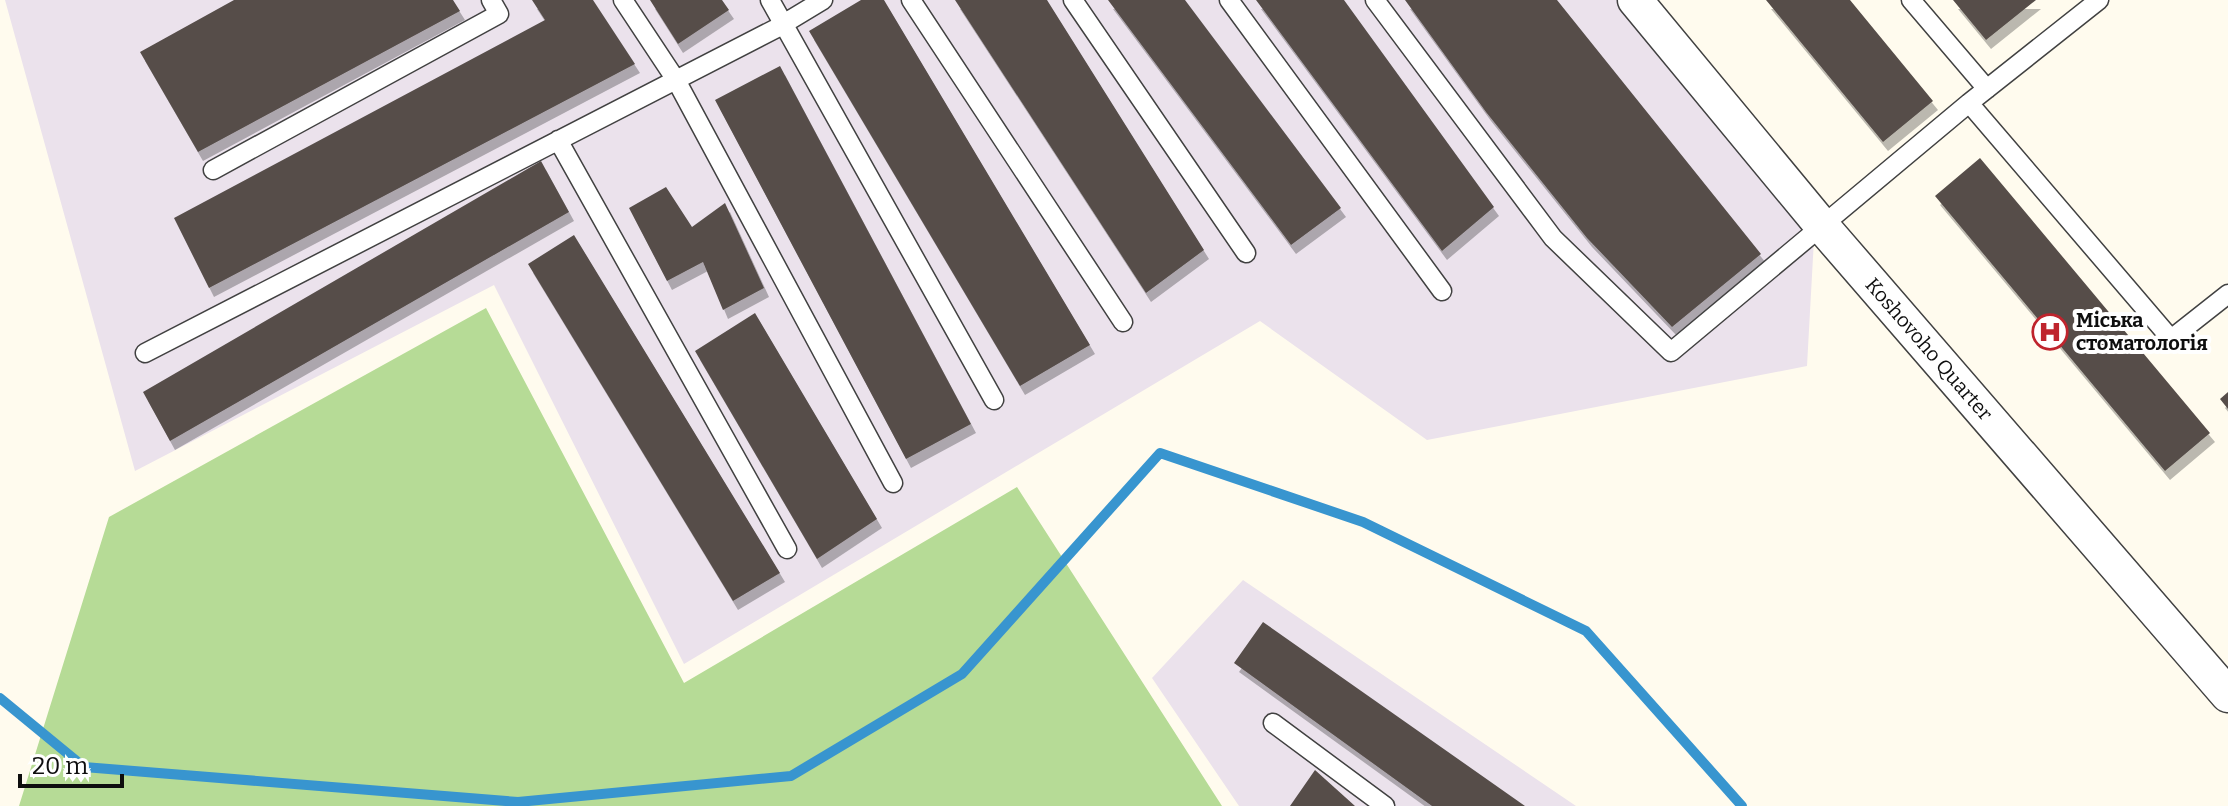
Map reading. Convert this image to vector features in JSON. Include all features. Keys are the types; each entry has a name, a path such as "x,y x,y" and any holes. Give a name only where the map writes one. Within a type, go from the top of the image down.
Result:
{"street":[{"name":"Koshovoho Quarter","path":"1635,0 1822,226 2228,695"}],"lane":[{"path":"213,170 499,14 491,0"},
{"path":"623,0 676,80 893,483"},
{"path":"770,0 994,400"},
{"path":"145,353 676,80 823,0"},
{"path":"911,0 1123,322"},
{"path":"1073,0 1246,253"},
{"path":"1229,0 1442,291"},
{"path":"1375,0 1553,238 1671,352 1969,103 2099,0"},
{"path":"1911,0 1987,89"},
{"path":"1969,103 2171,339 2228,294"},
{"path":"558,140 787,549"},
{"path":"1273,723 1385,806"}],"shaded area":[{"path":"5,0 1618,0 1814,239 1807,366 1427,440 1260,321 684,664 494,285 135,471"},
{"path":"1243,580 1576,806 1239,806 1152,678"}],"green space":[{"path":"486,308 684,683 1017,487 1222,806 19,806 109,517"}],"building":[{"path":"234,0 453,0 460,11 198,152 140,52"},
{"path":"532,0 593,0 635,64 209,288 174,218 545,20"},
{"path":"650,0 722,0 729,10 678,44"},
{"path":"861,0 884,0 1090,345 1020,386 809,31"},
{"path":"955,0 1047,0 1204,250 1146,293"},
{"path":"1108,0 1185,0 1341,208 1291,245"},
{"path":"1256,0 1344,0 1494,207 1442,251"},
{"path":"1405,0 1557,0 1761,254 1672,327 1587,238 1486,112"},
{"path":"1766,0 1850,0 1933,101 1883,142"},
{"path":"1953,0 2036,0 1986,40"},
{"path":"780,66 971,424 906,459 715,100"},
{"path":"1980,158 2210,433 2165,471 1935,196"},
{"path":"541,161 569,212 170,441 143,392"},
{"path":"666,187 692,227 725,203 764,288 723,310 703,262 667,281 629,208"},
{"path":"574,235 780,573 733,601 528,264"},
{"path":"755,313 877,519 817,559 695,351"},
{"path":"2228,392 2228,409 2220,399"},
{"path":"1263,622 1525,806 1432,806 1234,663"},
{"path":"1315,770 1355,806 1290,806"}],"waterway":[{"path":"0,698 84,767 518,802 791,776 962,674 1160,453 1363,522 1586,631 1742,806"}],"place":[{"name":"Міська стоматологія","path":"2050,332"}]}
